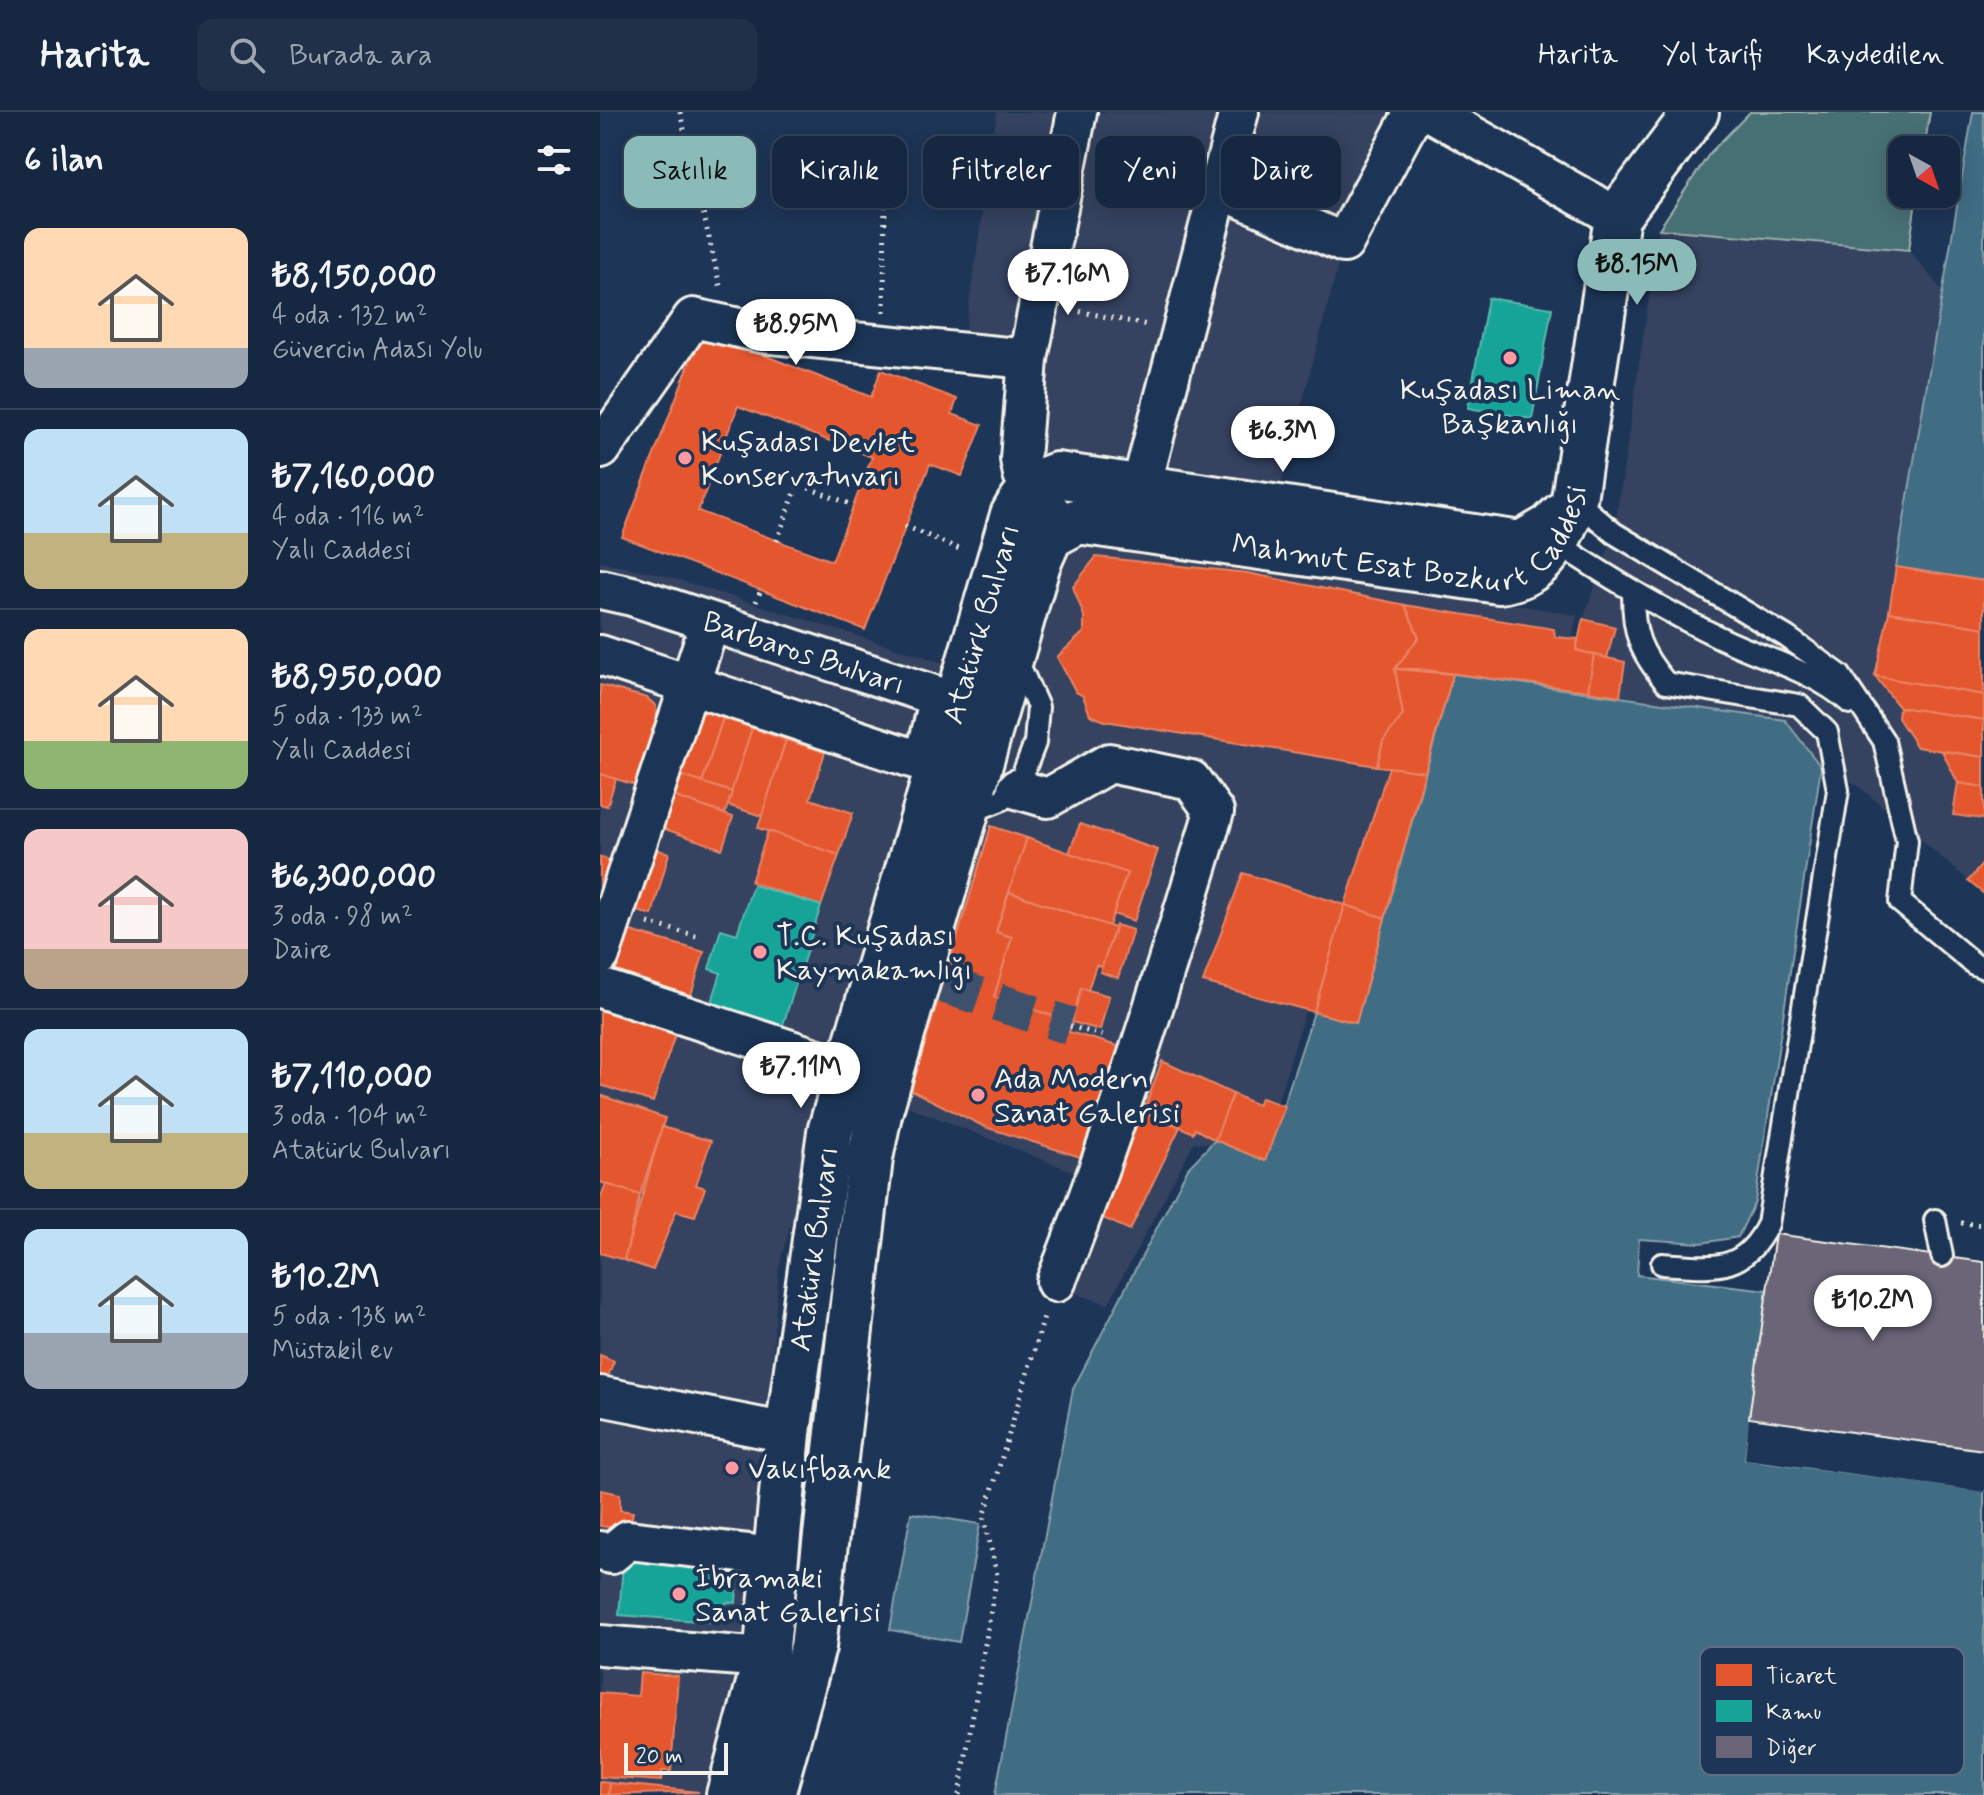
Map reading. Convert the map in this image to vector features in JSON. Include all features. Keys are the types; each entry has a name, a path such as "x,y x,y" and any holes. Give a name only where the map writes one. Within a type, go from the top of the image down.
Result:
{"main road":[{"path":"1574,499 1617,217 1696,112"},
{"name":"Mahmut Esat Bozkurt Caddesi","path":"1032,488 1057,475 1521,544 1550,527 1574,499"},
{"name":"Atatürk Bulvarı","path":"729,1795 766,1658 788,1433 830,1132 826,1107 849,1069 1013,515 1032,488"},
{"name":"Mahmut Esat Bozkurt Caddesi","path":"1062,527 1078,521 1499,581 1517,579 1537,566 1557,543 1574,499"},
{"name":"Atatürk Bulvarı","path":"772,1795 813,1647 873,1143 917,975 1038,563 1050,536 1062,527"}],"street":[{"path":"1062,527 1023,474 1020,459 1028,359 1077,112"},
{"path":"1141,487 1239,112"},
{"path":"1218,188 1344,243 1414,112"},
{"path":"1430,112 1617,217"},
{"path":"600,450 693,318 762,333 1028,359"},
{"name":"Barbaros Bulvarı","path":"600,589 632,596 940,697 924,762 600,655"},
{"path":"600,955 606,913 693,685 710,623"},
{"path":"1017,789 1048,798 1109,763 1191,780 1214,812 1101,1168 1056,1282"},
{"path":"600,988 849,1069"},
{"path":"600,1396 645,1408 788,1433"},
{"path":"600,1551 611,1554 628,1540 775,1557"},
{"path":"600,1645 766,1658"}],"lane":[{"path":"1574,499 1614,533 1787,637 1840,675 1884,741 1907,841 1900,902 1974,964 1984,968"},
{"path":"1557,543 1633,594 1780,666 1831,686 1873,725"},
{"path":"1633,594 1633,626 1646,659 1666,683 1799,705 1827,732 1838,790 1768,1224 1757,1245 1741,1259 1720,1268 1662,1264"},
{"path":"965,815 1001,800 1017,789 1035,743 1038,707 1013,651"},
{"path":"1935,1220 1942,1256"}],"path":[{"path":"680,112 729,326"},
{"path":"883,345 885,208"},
{"path":"1039,303 1180,332"},
{"path":"777,541 798,484 853,505"},
{"path":"905,526 998,565"},
{"path":"606,913 697,936"},
{"path":"959,1795 997,1575 984,1517 1056,1282"}],"shaded area":[{"path":"997,112 1414,112 1344,243 1275,507 1020,459 1028,359 962,352 983,208 1079,208 1079,136 994,136"},
{"path":"1973,112 1984,112 1984,581 1896,567 1957,208 1960,208 1960,189"},
{"path":"1659,229 1909,250 1944,293 1896,566 1984,581 1984,894 1856,784 1821,767 1785,720 1588,691 1594,655 1576,650 1583,619 1614,533"},
{"path":"1065,529 1577,615 1563,678 1451,666 1308,1002 1262,1153 1194,1142 1108,1304 1043,1283 1079,1174 831,1076 779,1267 752,1633 713,1795 600,1795 600,562 656,573 1015,685"},
{"path":"1453,674 1785,720 1821,767 1755,1202 1738,1237 1701,1243 1639,1239 1637,1275 1767,1290 1745,1459 1984,1491 1984,1795 995,1795 1073,1389 1188,1168 1215,1140 1265,1161 1314,1012 1356,1023"},
{"path":"911,1513 980,1524 959,1642 890,1630"}],"green space":[{"path":"1750,112 1930,112 1926,136 1888,136 1888,208 1915,208 1909,250 1659,229 1710,153"}],"pier":[{"path":"1749,1418 1753,1418 1749,1456 1984,1487 1984,1492 1745,1459"}],"building: Ticaret":[{"path":"702,331 871,397 881,370 957,399 952,414 982,425 962,476 930,464 865,630 622,537","holes":["738,406 872,457 832,561 698,511"]},
{"path":"1096,557 1248,573 1405,605 1419,637 1395,669 1403,715 1383,741 1377,766 1105,721 1090,715 1083,696 1076,692 1057,657 1084,632 1084,616 1073,587"},
{"path":"1896,567 1984,581 1984,628 1889,612"},
{"path":"1405,605 1554,629 1555,637 1578,639 1576,650 1594,655 1588,691 1418,669 1395,669 1419,637"},
{"path":"1889,612 1984,628 1984,695 1875,676"},
{"path":"1583,619 1615,627 1607,658 1576,650"},
{"path":"1594,655 1625,662 1620,696 1588,691"},
{"path":"1395,669 1453,674 1425,772 1377,766 1383,741 1403,715"},
{"path":"1875,676 1984,695 1984,720 1899,707"},
{"path":"600,685 647,698 655,705 658,717 635,785 600,774"},
{"path":"1899,707 1984,720 1984,757 1917,747 1898,718"},
{"path":"693,709 723,718 702,783 673,773"},
{"path":"723,718 752,728 732,792 702,783"},
{"path":"752,728 786,740 762,816 727,805"},
{"path":"786,740 825,752 810,799 853,813 839,855 758,828"},
{"path":"1942,751 1984,757 1984,787 1958,783"},
{"path":"1389,767 1425,772 1385,918 1345,905"},
{"path":"673,773 732,792 725,814 667,794"},
{"path":"600,774 616,779 607,806 600,804"},
{"path":"1958,783 1984,787 1984,819 1953,815"},
{"path":"667,794 733,817 722,849 656,826"},
{"path":"1080,824 1158,850 1134,921 1113,914 1127,873 1069,853"},
{"path":"991,826 1027,838 996,932 1012,937 994,997 1072,1022 1069,1032 1128,1049 1090,1160 985,1127 911,1090"},
{"path":"768,831 839,855 821,906 751,882"},
{"path":"1027,838 1127,873 1109,926 1009,892"},
{"path":"647,847 669,853 652,915 626,908"},
{"path":"600,857 615,862 600,901"},
{"path":"1984,862 1984,894 1968,881"},
{"path":"1243,873 1345,905 1314,1012 1203,982"},
{"path":"1009,892 1115,928 1102,967 1096,965 1088,990 1081,988 1072,1022 994,997 1012,937 996,932"},
{"path":"1345,905 1385,918 1356,1023 1314,1012"},
{"path":"1116,925 1133,930 1118,978 1100,972"},
{"path":"627,930 704,952 688,1005 611,983"},
{"path":"1081,988 1109,996 1100,1030 1072,1022"},
{"path":"605,998 679,1022 653,1102 600,1085 600,1013"},
{"path":"1162,1061 1233,1094 1215,1140 1144,1110"},
{"path":"1233,1094 1257,1105 1261,1098 1285,1106 1265,1161 1215,1140"},
{"path":"600,1095 665,1118 640,1195 600,1182"},
{"path":"1130,1107 1180,1127 1130,1230 1096,1215"},
{"path":"662,1127 711,1141 696,1185 705,1188 695,1216 676,1211 653,1270 624,1260"},
{"path":"606,1184 640,1195 624,1260 600,1253 600,1199"},
{"path":"600,1355 614,1361 601,1394 600,1394"},
{"path":"601,1490 620,1494 620,1510 633,1512 629,1530 600,1526"},
{"path":"640,1673 678,1676 671,1771 662,1771 661,1781 600,1777 600,1693 638,1696"},
{"path":"600,1782 610,1783 609,1795 600,1795"},
{"path":"610,1783 699,1792 609,1795"}],"building: Kamu":[{"name":"Kuşadası Liman Başkanlığı","path":"1488,298 1552,308 1532,419 1468,408"},
{"name":"T.C. Kuşadası Kaymakamlığı","path":"753,885 821,906 780,1034 709,1011 721,973 709,969 721,929 737,934"},
{"name":"İbramaki Sanat Galerisi","path":"624,1552 727,1560 725,1584 737,1585 736,1603 726,1602 724,1623 619,1615"}],"building: Diğer":[{"path":"1775,1234 1984,1262 1984,1450 1749,1418"}],"tunnel":[{"path":"943,984 1070,1026"}],"place":[{"name":"Kuşadası Liman Başkanlığı","path":"1510,358"},
{"name":"Kuşadası Devlet Konservatuvarı","path":"685,458"},
{"name":"T.C. Kuşadası Kaymakamlığı","path":"760,952"},
{"name":"Ada Modern Sanat Galerisi","path":"978,1095"},
{"name":"Vakıfbank","path":"732,1468"},
{"name":"İbramaki Sanat Galerisi","path":"679,1594"}]}
